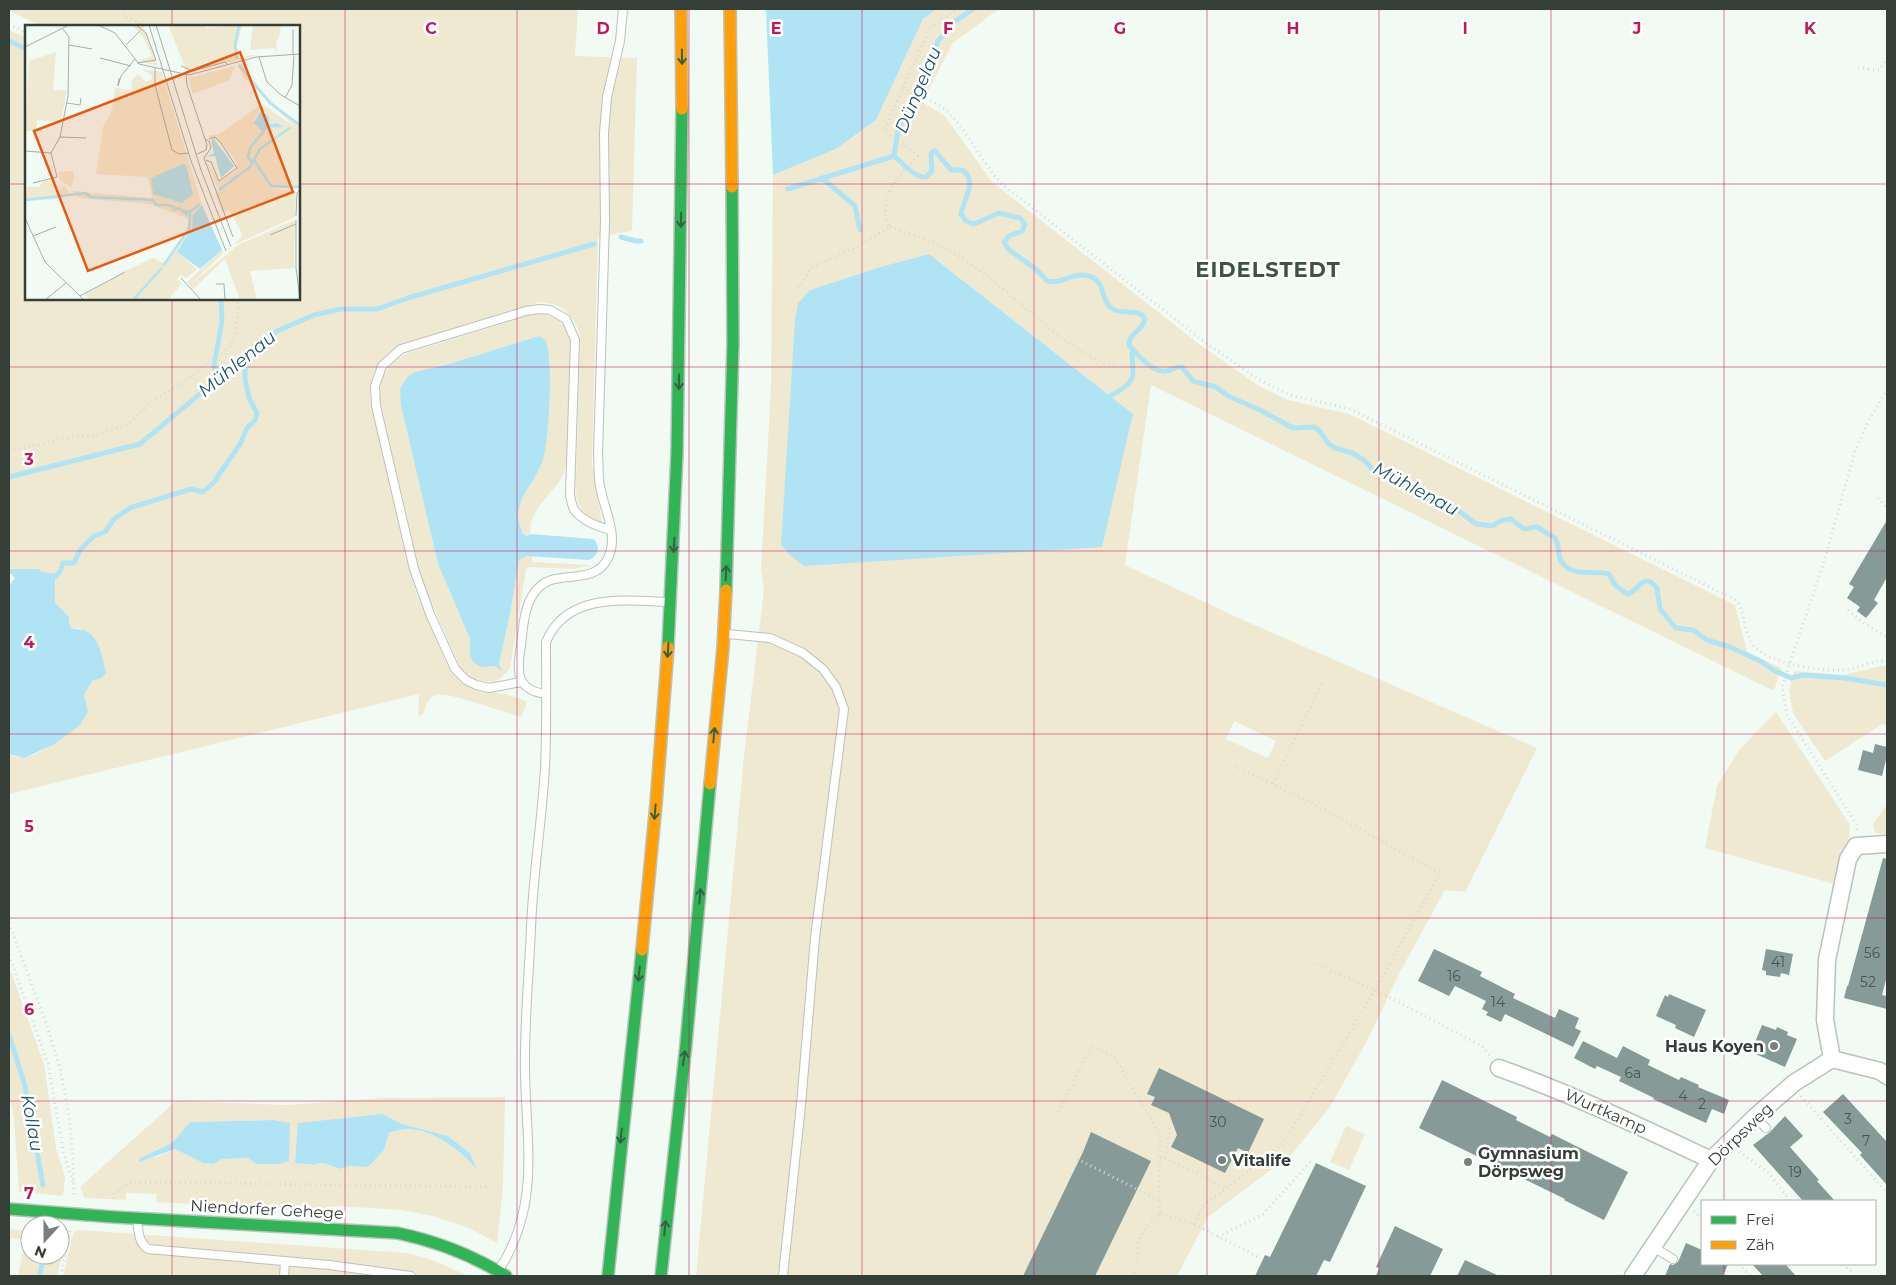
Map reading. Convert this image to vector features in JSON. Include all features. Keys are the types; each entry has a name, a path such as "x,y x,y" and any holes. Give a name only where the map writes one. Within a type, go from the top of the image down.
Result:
{"main road":[{"path":"608,1276 650,872 671,602 678,461 683,82 681,9"},
{"path":"660,1276 686,1044 723,633 733,343 730,9"},
{"name":"Niendorfer Gehege","path":"12,1208 114,1217 397,1233 459,1250 502,1274"}],"street":[{"path":"1887,844 1856,846 1848,859 1827,960 1825,1020 1832,1059 1880,1071 1887,1076"},
{"name":"Dörpsweg","path":"1633,1276 1711,1160 1729,1142 1761,1122 1794,1083 1832,1059"},
{"name":"Wurtkamp","path":"1499,1068 1550,1086 1607,1110 1711,1160"}],"lane":[{"path":"546,694 537,693 527,688 521,682 518,669 523,625 529,603 540,588 551,580 584,576 596,571 606,561 612,545 611,530 600,484 598,456 605,221 604,133 607,97 620,41 623,9"},
{"path":"521,682 488,688 466,680 455,669 430,614 414,569 376,406 375,386 382,366 401,349 526,311 550,310 566,319 575,340 570,495 575,511 601,528 611,530"},
{"path":"502,1274 522,1218 528,1188 530,1154 525,1071 532,915 545,767 546,642 551,631 576,608 614,600 671,602"},
{"path":"723,633 770,638 803,653 824,669 836,687 844,708 814,938 802,1105 783,1276"},
{"path":"137,1218 142,1245 148,1250 285,1262 411,1276"},
{"path":"1653,1247 1673,1260"},
{"path":"284,1276 285,1262"}],"path":[{"path":"125,9 123,15 145,25"},
{"path":"957,9 930,28 884,130 918,156 893,184 885,199 885,217 890,227 916,235 946,248 976,267 1028,311 1080,350 1106,364 1116,366"},
{"path":"9,24 25,32"},
{"path":"1858,68 1879,70 1887,59"},
{"path":"903,88 950,114 1002,184 1195,335 1258,379 1290,395 1350,409 1736,600 1741,607 1750,641 1756,648 1790,664 1814,669 1842,670 1887,661"},
{"path":"798,288 811,268 860,245 890,227"},
{"path":"9,451 72,437 96,435 128,424 149,404 184,382 230,346 238,316 238,300"},
{"path":"1856,846 1857,825 1787,715 1782,687 1822,568 1855,451 1870,418 1887,390"},
{"path":"1878,498 1887,508"},
{"path":"1848,610 1862,622 1887,637"},
{"path":"1272,784 1322,683"},
{"path":"1194,1224 1204,1206 1283,1144 1375,990 1440,873 1310,802 1236,766"},
{"path":"9,924 47,1026 60,1068 69,1115 75,1187 62,1150 48,1064 9,955"},
{"path":"1316,964 1375,990 1482,1046 1499,1068"},
{"path":"1058,1112 1092,1046 1115,1058 1160,1135 1159,1200 1161,1213"},
{"path":"1794,1083 1803,1099 1887,1193"},
{"path":"1165,1158 1166,1149 1172,1136 1169,1126"},
{"path":"1729,1142 1742,1155 1769,1173 1789,1200"},
{"path":"1160,1158 1165,1158 1226,1188"},
{"path":"1218,1237 1263,1214 1313,1159"},
{"path":"1077,1160 1159,1200"},
{"path":"114,1217 114,1193 133,1182 490,1187"},
{"path":"1161,1213 1194,1224 1258,1257"},
{"path":"1134,1276 1137,1269 1138,1244 1148,1224 1161,1213"},
{"path":"61,1276 73,1214"},
{"path":"1740,1265 1750,1276"},
{"path":"1844,1265 1851,1272"}],"shaded area":[{"path":"9,9 578,9 575,56 637,58 632,231 598,237 592,462 602,523 588,516 580,508 577,498 580,338 575,323 567,312 561,308 540,302 400,345 384,357 374,371 370,388 372,408 416,593 450,671 468,687 504,694 527,702 521,717 464,699 435,695 430,698 423,714 418,717 419,694 9,794 9,754 19,757 30,756 52,745 88,712 84,695 92,681 102,678 81,628 72,629 69,624 69,617 55,602 43,572 37,569 9,569 9,30 25,37 25,300 300,300 300,25 40,25 9,11"},
{"path":"937,9 999,9 953,43 922,102 945,116 992,182 1199,344 1259,386 1288,400 1349,414 1735,605 1747,652 1781,668 1774,691 1151,385 1125,565 1243,620 1537,748 1465,892 1445,890 1400,972 1368,1039 1330,1107 1292,1154 1208,1217 1177,1276 696,1276 744,756 764,590 761,569 771,386 773,175 836,149 876,120 923,19","holes":["929,254 1133,414 810,290 880,267","1234,721 1276,741 1268,758 1226,739"]},
{"path":"542,314 560,322 571,340 567,457 563,475 540,505 532,519 531,534 528,536 523,534 519,523 519,513 520,504 539,470 545,452 550,366 549,353 545,342 539,336 452,363 432,367 401,406 438,564 470,639 470,656 490,667 495,666 500,670 499,664 510,614 517,564 522,557 532,556 532,562 592,565 574,569 529,567 526,569 510,669 500,679 493,682 478,681 470,678 460,667 426,590 419,568 380,401 381,385 388,368 405,354 529,315"},
{"path":"1887,666 1885,673 1887,673 1887,726 1882,724 1825,761 1793,713 1789,691 1794,671 1843,675"},
{"path":"1776,712 1850,825 1848,844 1834,884 1705,848 1717,786 1739,750"},
{"path":"1887,804 1887,835 1875,833 1873,824"},
{"path":"9,966 44,1064 56,1148 65,1177 63,1196 19,1192 14,1118 9,1094"},
{"path":"505,1097 503,1186 497,1243 469,1228 433,1216 402,1210 337,1206 307,1211 157,1202 156,1194 126,1193 126,1200 85,1198 80,1187 176,1101 288,1105 383,1098","holes":["383,1114 402,1124 448,1136 470,1153 476,1168 459,1150 440,1138 419,1131 409,1130 398,1130 389,1133 384,1150 368,1167 349,1166 340,1169 328,1164 295,1163","274,1120 290,1124 256,1164 248,1158 222,1159 214,1164 203,1163 175,1149 157,1157 140,1158 172,1143 190,1122"]},
{"path":"1346,1126 1365,1134 1349,1170 1330,1162"},
{"path":"9,1229 20,1230 20,1239 9,1238"},
{"path":"76,1231 407,1253 432,1260 469,1276 63,1276 66,1265 70,1265 70,1247 73,1234"},
{"path":"20,1265 59,1265 57,1276 18,1276"}],"water":[{"path":"766,9 937,9 923,19 876,120 836,149 773,175"},
{"path":"929,254 1133,414 1102,547 804,566 781,545 795,320 798,303 810,290 880,267"},
{"path":"539,336 546,341 549,354 550,402 547,437 543,460 539,470 520,504 519,523 523,534 527,536 531,534 593,539 596,541 598,550 595,556 589,560 527,556 519,560 499,664 502,670 500,670 495,666 479,666 474,663 470,656 470,639 438,564 401,406 400,389 408,376 415,372 452,363"},
{"path":"9,569 38,569 55,574 55,602 69,617 69,624 72,629 81,629 88,632 97,642 106,673 102,678 92,681 84,695 88,712 80,725 53,745 24,758 9,754 9,586 15,578 9,572"},
{"path":"383,1114 402,1124 448,1136 470,1153 477,1170 460,1152 449,1144 425,1132 413,1130 389,1133 384,1150 368,1167 349,1166 340,1169 327,1164 295,1163 298,1123"},
{"path":"274,1120 290,1123 289,1161 279,1164 256,1164 248,1158 222,1159 214,1164 203,1163 175,1149 139,1162 140,1158 172,1143 190,1122"}],"building":[{"path":"1887,520 1887,577 1874,600 1878,603 1866,618 1857,611 1860,607 1847,598 1854,587 1849,584"},
{"path":"1875,744 1887,747 1887,756 1882,776 1858,770 1863,750 1873,753"},
{"path":"1883,858 1887,859 1887,976 1882,995 1887,996 1887,1009 1844,998"},
{"path":"1434,949 1482,972 1480,976 1515,994 1513,998 1555,1018 1559,1009 1579,1018 1575,1028 1581,1031 1573,1047 1505,1014 1501,1022 1486,1015 1488,1012 1482,1009 1486,1001 1455,986 1449,996 1418,981"},
{"path":"1766,949 1793,954 1789,975 1781,973 1780,977 1766,975 1766,971 1762,970"},
{"path":"1669,994 1706,1010 1694,1037 1675,1028 1676,1025 1656,1016 1665,995 1668,997"},
{"name":"Haus Koyen","path":"1762,1025 1776,1030 1777,1027 1788,1032 1787,1035 1797,1039 1785,1067 1751,1052"},
{"path":"1583,1041 1617,1058 1623,1046 1650,1060 1648,1065 1679,1080 1681,1077 1699,1085 1698,1087 1729,1100 1724,1114 1712,1109 1706,1123 1619,1081 1621,1077 1597,1066 1595,1069 1574,1058"},
{"path":"1159,1068 1264,1119 1248,1153 1238,1148 1225,1173 1171,1147 1177,1135 1169,1113 1151,1105 1155,1097 1147,1094"},
{"path":"1442,1080 1517,1117 1516,1120 1550,1137 1552,1134 1628,1172 1604,1220 1419,1128"},
{"path":"1843,1094 1887,1142 1887,1185 1860,1155 1862,1153 1823,1112"},
{"path":"1785,1116 1803,1136 1790,1147 1834,1200 1802,1200 1753,1145 1770,1132"},
{"path":"1091,1132 1151,1161 1095,1276 1023,1276 1083,1152"},
{"path":"1316,1163 1366,1186 1330,1262 1324,1260 1316,1276 1255,1276 1265,1255 1270,1257"},
{"path":"1395,1226 1443,1249 1430,1276 1376,1276 1379,1268 1376,1267"},
{"path":"1686,1243 1701,1250 1701,1265 1728,1265 1723,1276 1665,1276 1670,1264 1673,1265 1678,1262"},
{"path":"1465,1260 1499,1276 1457,1276"},
{"path":"1753,1265 1786,1265 1796,1276 1763,1276"}],"waterway":[{"name":"Düngelau","path":"894,156 898,131 938,41 954,22 973,9"},
{"path":"9,41 25,49"},
{"name":"Mühlenau","path":"788,189 894,156 913,173 926,177 932,171 931,154 934,151 951,170 962,170 967,174 970,185 961,214 966,221 974,224 999,213 1020,218 1025,224 1022,231 1009,236 1004,242 1008,249 1037,270 1047,281 1058,281 1078,275 1089,276 1098,282 1106,301 1113,309 1142,315 1145,319 1144,323 1131,337 1129,345 1145,362 1155,369 1166,371 1182,367 1193,381 1216,387 1228,396 1260,410 1291,427 1314,427 1319,430 1329,444 1364,460 1375,472 1405,485 1425,498 1439,500 1452,506 1476,524 1493,526 1500,521 1511,519 1524,529 1537,527 1555,538 1561,561 1571,570 1609,574 1615,585 1627,594 1645,581 1648,581 1657,588 1660,609 1676,628 1693,630 1707,640 1730,647 1791,678 1803,675 1845,678 1887,685"},
{"path":"822,178 855,206 860,230"},
{"name":"Mühlenau","path":"621,237 641,241"},
{"name":"Mühlenau","path":"9,477 140,444 238,362 245,361 250,350 277,331 314,315 341,309 377,309 408,298 594,244"},
{"path":"218,379 214,366 222,321 221,300"},
{"name":"Mühlenau","path":"1110,396 1129,383 1133,375 1133,350"},
{"path":"52,579 60,572 63,563 74,563 80,550 94,536 105,532 114,519 130,508 191,489 203,492 214,482 240,444 247,428 255,420 257,413 249,398 245,379 245,361"},
{"name":"Kollau","path":"9,1035 25,1086 43,1185"},
{"name":"Kollau","path":"40,1276 42,1265"}],"traffic: fast":[{"path":"668,647 677,453 682,109"},
{"path":"726,590 733,343 732,187"},
{"path":"661,1276 686,1044 710,784"},
{"path":"608,1276 642,950"},
{"path":"9,1209 114,1217 397,1233 426,1240 453,1250 506,1276"}],"traffic: slow":[{"path":"681,9 682,109"},
{"path":"730,9 732,187"},
{"path":"710,784 723,648 726,590"},
{"path":"642,950 668,647"}],"place":[{"name":"Haus Koyen","path":"1774,1046"},
{"name":"Vitalife","path":"1222,1160"},
{"name":"Gymnasium Dörpsweg","path":"1468,1162"}],"district":[{"name":"EIDELSTEDT","path":"1268,270"}]}
